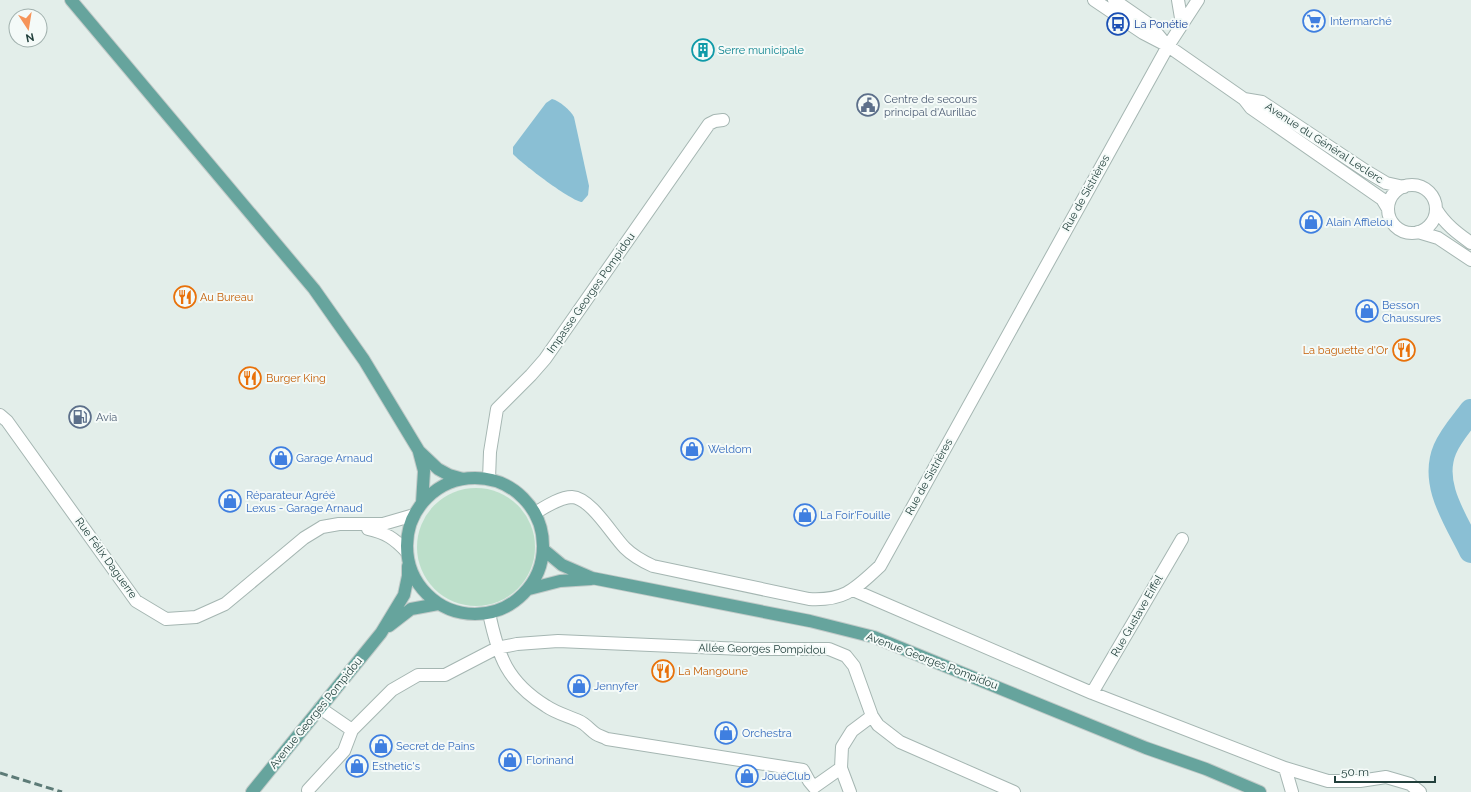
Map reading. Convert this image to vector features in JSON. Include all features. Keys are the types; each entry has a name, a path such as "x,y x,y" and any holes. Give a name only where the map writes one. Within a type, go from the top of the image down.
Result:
{"main road":[{"path":"71,0 314,289 364,360 419,451 438,469 449,475 463,479"},
{"path":"419,451 424,471 422,503"},
{"path":"463,479 489,479 507,486 523,497 535,513 542,531 544,550 540,571 529,589 518,600 504,609 489,614 471,615 454,612 438,604 419,586 413,575 408,557 407,536 414,515 422,503 440,488 452,482 463,479"},
{"path":"544,550 562,565 592,578"},
{"name":"Avenue Georges Pompidou","path":"252,792 381,633 404,595 408,576 408,557"},
{"path":"529,589 560,581 592,578"},
{"name":"Avenue Georges Pompidou","path":"592,578 810,621 874,637 1146,748 1260,792"},
{"name":"Avenue Georges Pompidou","path":"381,633 411,609 438,604"},
{"name":"Avenue Georges Pompidou","path":"1146,748 1240,792"}],"street":[{"name":"Avenue du Général Leclerc","path":"1094,0 1143,34 1168,46 1244,98 1251,108 1382,199 1388,209 1391,221 1396,226 1408,233 1418,232 1438,238 1471,260"},
{"name":"Avenue du Général Leclerc","path":"1114,0 1150,25 1168,46"},
{"path":"1178,0 1182,24"},
{"name":"Rue de Sistrières","path":"535,513 559,500 571,497 584,501 624,547 638,560 653,566 809,599 824,600 844,595 857,588 880,566 1168,46 1198,0"},
{"name":"Avenue du Général Leclerc","path":"1244,98 1262,102 1366,172 1386,183 1404,187 1411,185 1418,186 1425,189 1431,195 1436,209 1441,217 1452,230 1471,243"},
{"name":"Impasse Georges Pompidou","path":"489,479 490,452 496,410 545,359 709,124 715,121 723,120"},
{"path":"1388,209 1392,196 1397,190 1404,187"},
{"path":"1418,232 1431,224 1436,209"},
{"name":"Rue Félix Daguerre","path":"0,415 7,421 136,601 166,619 196,618 225,604 304,538 322,527 347,524 383,524 414,515"},
{"name":"Rue Félix Daguerre","path":"347,524 386,534 397,541 408,557"},
{"name":"Rue Gustave Eiffel","path":"1092,693 1182,539"},
{"path":"853,590 1092,693 1285,768 1328,782 1360,781 1386,778 1410,784 1420,792"},
{"path":"489,614 501,659 513,679 546,707 581,722 597,735 607,739 803,770 814,787 841,768"},
{"name":"Allée Georges Pompidou","path":"352,730 392,690 418,675 445,675 497,648 517,644 558,640 743,649 829,649 846,656 854,666 872,716 878,725 900,742 1014,792"},
{"path":"308,790 344,751 352,730 320,708"},
{"path":"850,792 841,768 842,747 852,731 872,716"},
{"path":"1285,768 1292,792"}],"green space":[{"path":"476,488 487,489 509,498 525,514 534,536 534,558 525,580 509,596 487,605 476,606 465,605 443,596 427,580 418,558 417,547 418,536 427,514 443,498 465,489"}],"water":[{"path":"552,99 564,106 574,117 589,186 588,195 582,202 568,196 513,154 513,147 546,103"}],"waterway":[{"path":"1471,411 1447,444 1441,462 1441,475 1447,502 1471,551"}],"railway":[{"path":"0,773 62,792"}],"place":[{"name":"Intermarché","path":"1314,21"},
{"name":"La Ponétie","path":"1118,24"},
{"name":"Serre municipale","path":"703,50"},
{"name":"Centre de secours principal d'Aurillac","path":"868,105"},
{"name":"Alain Afflelou","path":"1311,222"},
{"name":"Au Bureau","path":"185,297"},
{"name":"Besson Chaussures","path":"1367,311"},
{"name":"La baguette d'Or","path":"1404,350"},
{"name":"Burger King","path":"250,378"},
{"name":"Avia","path":"80,417"},
{"name":"Weldom","path":"692,449"},
{"name":"Garage Arnaud","path":"281,458"},
{"name":"Réparateur Agréé Lexus - Garage Arnaud","path":"230,501"},
{"name":"La Foir'Fouille","path":"805,515"},
{"name":"La Mangoune","path":"663,671"},
{"name":"Jennyfer","path":"579,686"},
{"name":"Orchestra","path":"726,733"},
{"name":"Secret de Pains","path":"381,746"},
{"name":"Florinand","path":"510,760"},
{"name":"Esthetic's","path":"357,766"},
{"name":"JouéClub","path":"747,776"}]}
